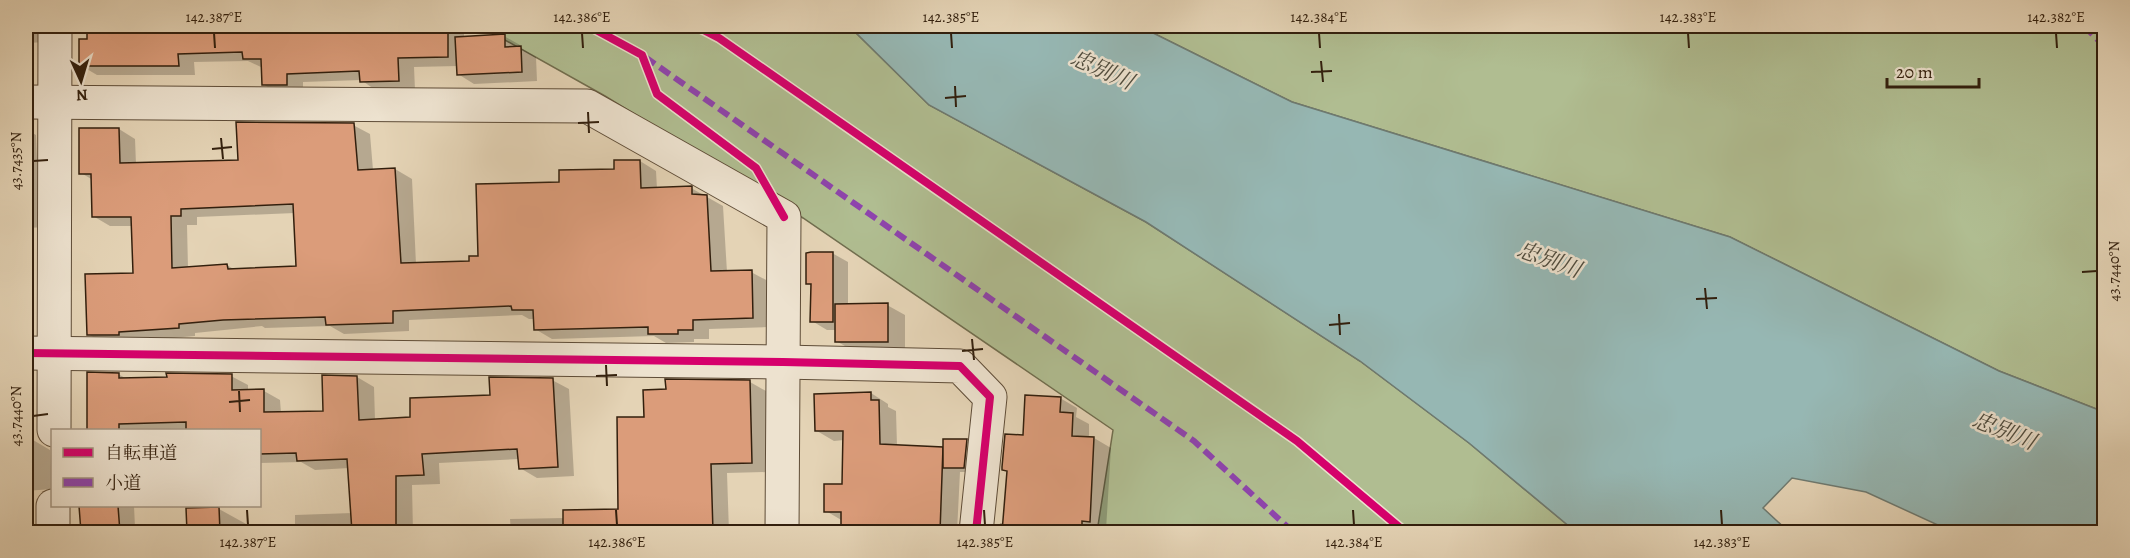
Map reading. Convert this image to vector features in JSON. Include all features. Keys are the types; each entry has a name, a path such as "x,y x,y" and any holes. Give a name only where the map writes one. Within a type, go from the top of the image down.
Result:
{"street":[{"path":"54,429 40,352 40,101 55,26"},
{"path":"40,101 587,106 783,217 782,532"},
{"path":"40,352 960,366 990,397 976,532"},
{"path":"53,507 53,532"}],"green space":[{"path":"480,26 841,26 855,32 929,105 1146,222 1360,361 1469,443 1576,532 1097,532 1113,430 803,218 605,96"},
{"path":"1139,26 2104,26 2104,412 1999,371 1730,237 1292,102"}],"water":[{"name":"忠別川","path":"841,26 1139,26 1292,102 1730,237 1999,371 2104,412 2104,532 1953,532 1866,492 1792,478 1763,508 1789,532 1576,532 1469,443 1360,361 1146,222 929,105 855,32"}],"building":[{"path":"106,26 448,26 448,57 398,58 399,81 360,82 359,71 287,74 287,85 262,85 261,59 243,59 242,52 178,54 179,66 79,66 79,39 87,39 87,31 106,31"},
{"path":"505,34 505,47 521,46 522,72 457,75 455,37"},
{"path":"236,122 354,123 358,170 395,168 401,263 469,261 469,256 478,256 476,184 559,182 559,170 614,169 614,160 640,160 641,188 692,186 692,194 707,195 711,271 752,270 753,318 693,320 693,330 678,330 678,334 648,334 648,327 534,330 533,310 512,310 511,306 393,311 393,323 326,325 325,317 223,320 179,324 179,328 119,332 119,335 87,335 85,274 133,273 131,217 92,217 91,174 79,174 79,128 119,128 120,163 238,160","holes":["293,204 296,266 228,269 227,264 172,268 171,216 181,216 181,209"]},
{"path":"833,252 833,322 810,322 811,284 806,284 806,253"},
{"path":"888,303 888,342 835,342 835,304"},
{"path":"87,372 119,373 119,378 167,377 166,373 232,374 232,390 264,389 264,412 323,411 322,375 357,376 359,420 410,417 410,398 490,395 489,377 553,378 558,467 519,469 517,449 422,454 424,475 396,476 396,532 352,532 347,459 297,461 296,453 261,454 261,429 186,429 186,422 119,424 119,429 87,429"},
{"path":"665,379 750,380 752,463 711,464 713,532 563,532 563,510 618,509 617,417 644,417 643,390 666,389"},
{"path":"871,392 871,400 879,400 880,444 943,447 940,532 841,532 841,512 824,512 824,484 842,484 843,431 815,431 814,394"},
{"path":"1025,395 1061,397 1060,412 1073,413 1072,436 1094,437 1090,522 1082,521 1082,532 1002,532 1007,471 1002,470 1005,434 1023,435"},
{"path":"943,439 967,439 964,468 943,468"},
{"path":"79,507 118,507 120,532 81,532"},
{"path":"219,507 220,532 187,532 186,508"}],"marked path":[{"path":"2084,26 2104,46"},
{"path":"645,57 1194,441 1293,532"}],"cycle path":[{"path":"589,26 642,55 657,94 756,168 784,217"},
{"path":"696,26 719,38 1297,441 1405,532"},
{"path":"26,353 960,366 990,397 976,532"}]}
